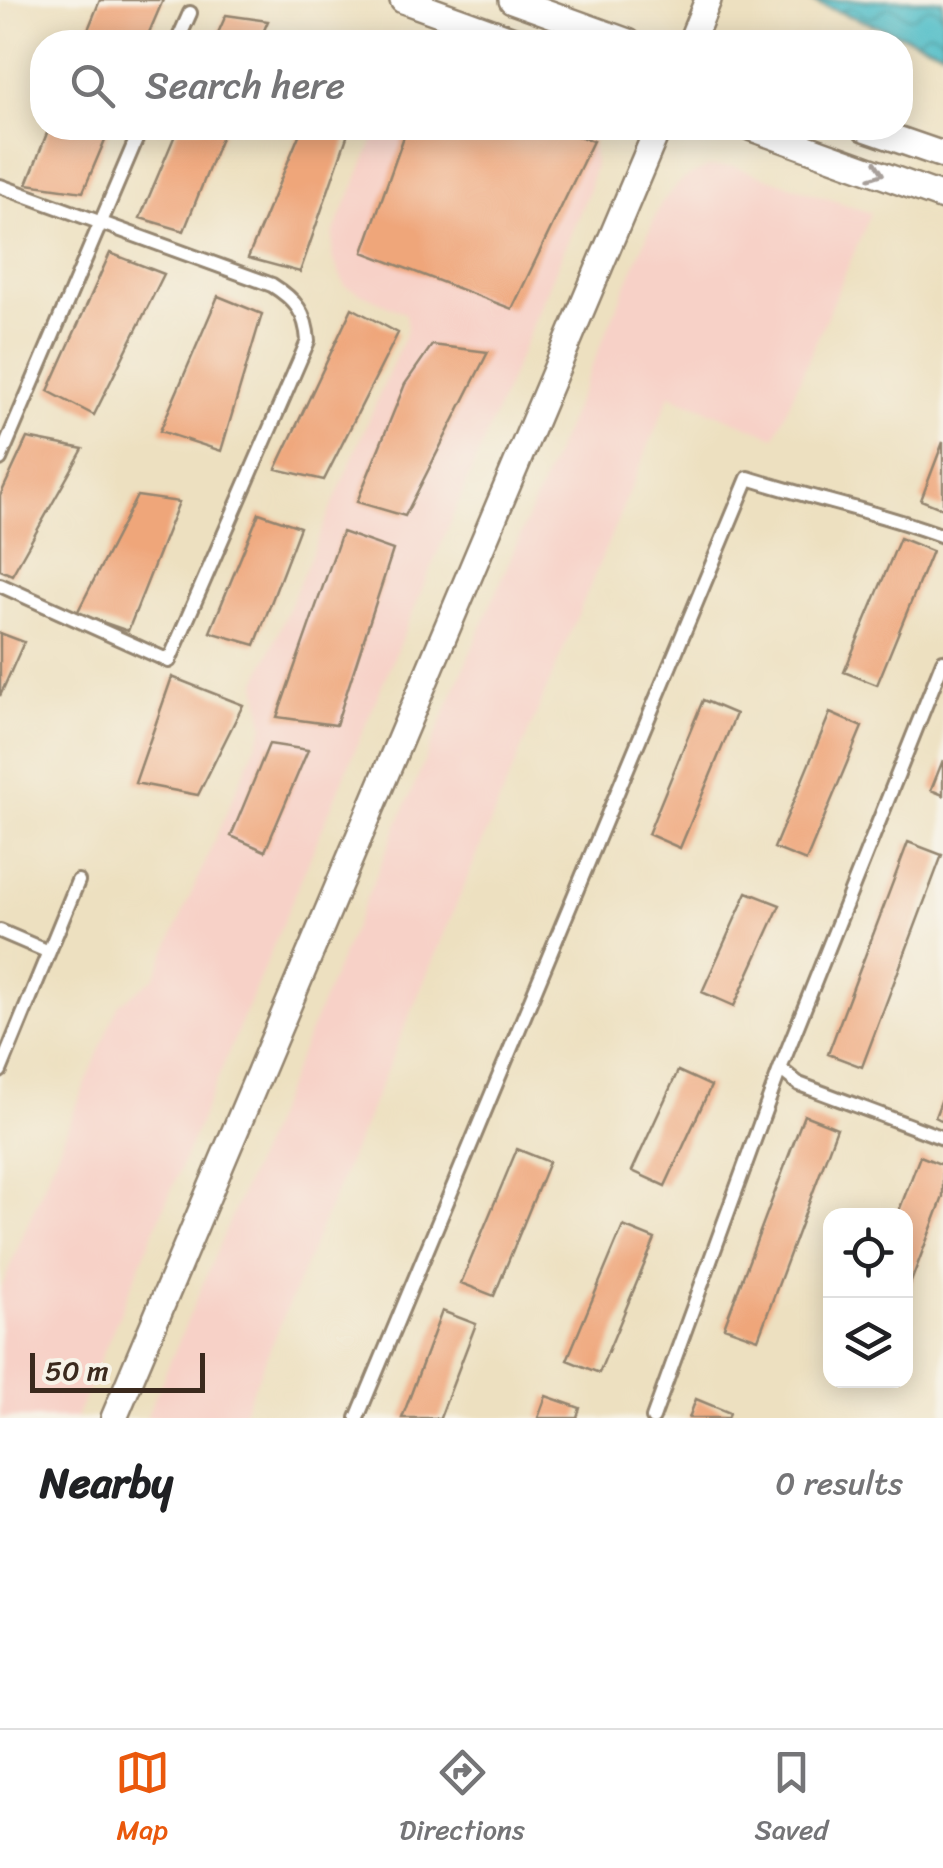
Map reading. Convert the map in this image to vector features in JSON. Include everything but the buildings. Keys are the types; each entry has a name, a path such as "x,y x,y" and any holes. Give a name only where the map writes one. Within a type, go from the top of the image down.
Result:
{"street":[{"path":"403,0 485,30"},
{"path":"512,0 595,30"},
{"path":"696,30 708,0"},
{"path":"114,1418 653,140"},
{"path":"785,140 943,197"},
{"path":"900,140 943,154"}],"lane":[{"path":"182,30 190,13"},
{"path":"0,459 136,140"},
{"path":"0,186 272,285 293,298 306,320 308,342 169,661 0,585"},
{"path":"357,1418 748,478 836,506 874,510 943,536"},
{"path":"653,1418 780,1069 943,661"},
{"path":"0,1070 78,881"},
{"path":"0,931 49,952"},
{"path":"780,1069 799,1084 943,1138"}],"shaded area":[{"path":"374,140 592,140 595,163 589,190 76,1418 0,1418 0,1291 118,1005 155,977 264,726 257,682 407,330 406,314 345,286 332,256 334,232"},
{"path":"733,166 871,213 775,437 670,395 241,1418 146,1418 661,203 682,180 707,167"}],"water":[{"path":"808,0 943,0 943,51 913,40 913,30 887,30"}]}
